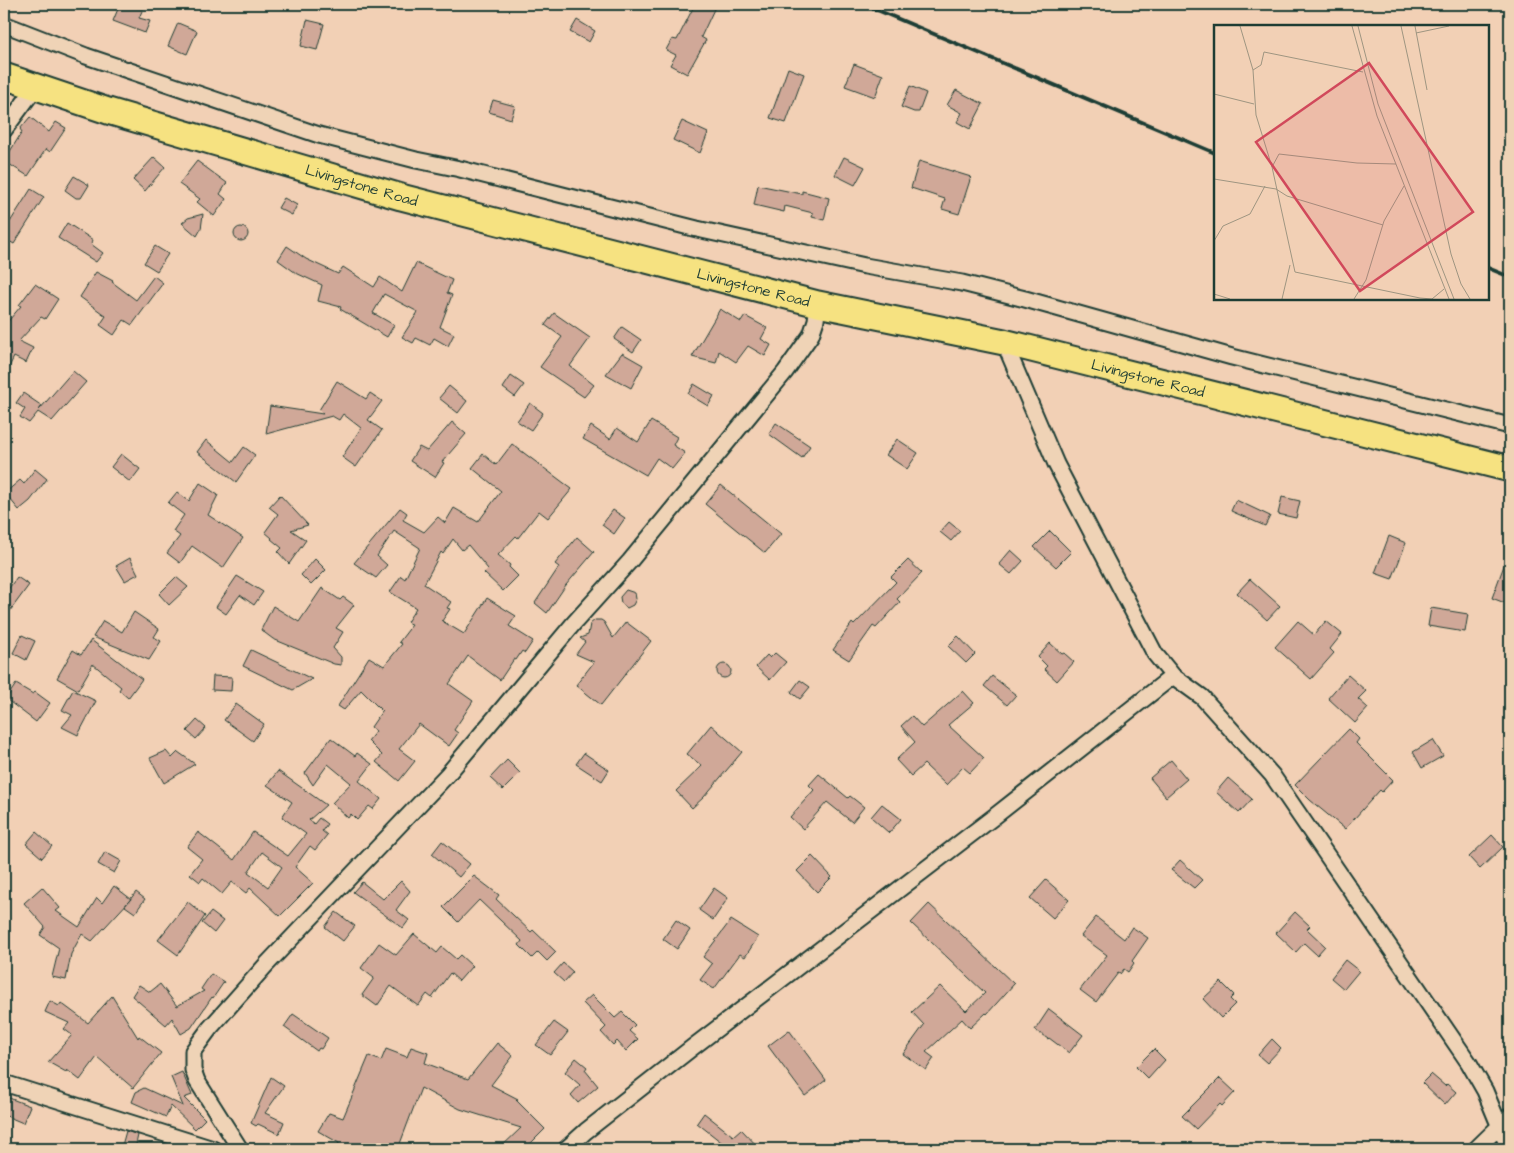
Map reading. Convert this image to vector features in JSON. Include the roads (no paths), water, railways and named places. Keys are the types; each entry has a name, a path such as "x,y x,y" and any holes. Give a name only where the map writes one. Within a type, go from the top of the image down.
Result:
{"highway":[{"name":"Livingstone Road","path":"4,76 108,111 401,197 818,304 1004,342 1510,469"}],"street":[{"path":"4,24 95,59 319,136 460,169 697,230 865,266 962,283 1232,358 1510,426"},
{"path":"4,130 35,88"},
{"path":"240,1149 198,1081 193,1070 193,1051 210,1028 266,965 447,775 574,623 630,561 790,365 811,335 816,320 818,304"},
{"path":"1004,342 1056,464 1155,654 1173,676 1202,697 1272,775 1469,1063 1485,1090 1509,1149"},
{"path":"566,1149 586,1131 686,1053 988,822 1173,676"},
{"path":"4,1083 213,1149"},
{"path":"1476,1149 1510,1116"}],"railway":[{"path":"863,4 1214,153"},
{"path":"1489,268 1510,277"}]}
